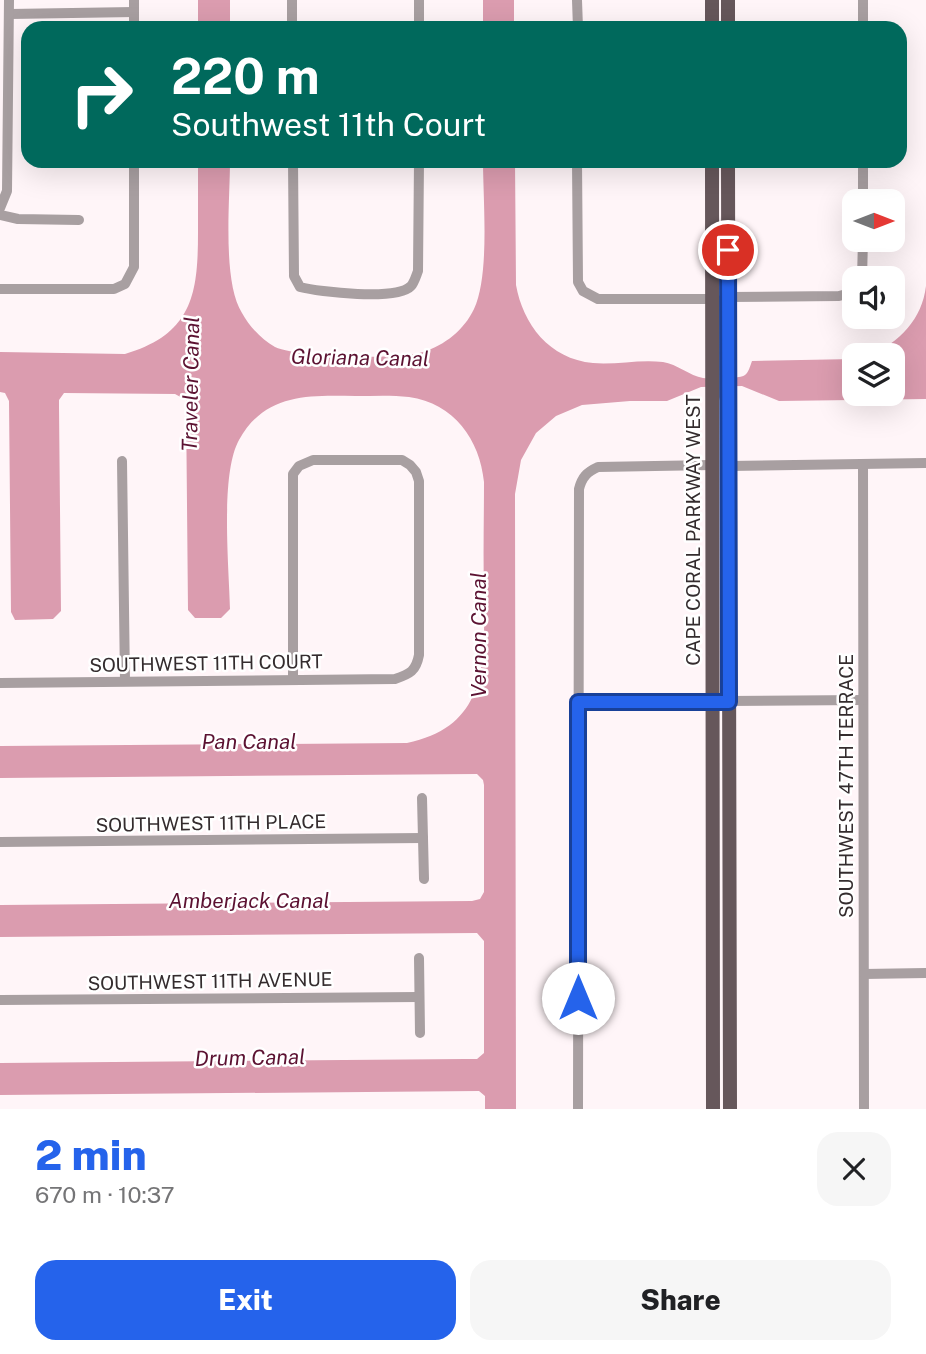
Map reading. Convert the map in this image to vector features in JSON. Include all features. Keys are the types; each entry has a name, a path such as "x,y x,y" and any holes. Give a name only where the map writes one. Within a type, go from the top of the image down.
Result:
{"main road":[{"path":"712,0 712,21"},
{"path":"728,0 728,21"},
{"name":"CAPE CORAL PARKWAY WEST","path":"712,168 713,1109"},
{"path":"720,168 722,178 728,180"},
{"name":"CAPE CORAL PARKWAY WEST","path":"728,168 730,1109"},
{"path":"713,1024 722,1052 722,1109"}],"street":[{"path":"0,208 7,191 4,108 9,0"},
{"path":"292,0 292,21"},
{"path":"419,0 419,21"},
{"path":"578,0 578,21"},
{"path":"863,0 863,21"},
{"path":"10,14 134,6"},
{"path":"0,289 114,289 125,284 134,267 134,168"},
{"path":"293,168 294,276 300,287 320,292 388,293 403,291 411,286 418,271 419,168"},
{"path":"578,168 578,282 583,291 598,299 712,299 718,302 722,314 721,392 728,407"},
{"path":"863,168 863,189"},
{"path":"0,215 18,219 79,220"},
{"path":"728,297 842,295"},
{"name":"SOUTHWEST 11TH COURT","path":"0,683 395,679 411,674 417,665 419,654 419,481 410,465 401,460 313,460 299,466 293,474 293,680"},
{"path":"122,461 125,681"},
{"path":"729,466 926,463"},
{"name":"SOUTHWEST 47TH TERRACE","path":"863,464 864,1109"},
{"path":"578,1109 579,489 588,471 598,467 712,465"},
{"path":"578,702 863,700"},
{"path":"422,798 424,878"},
{"name":"SOUTHWEST 11TH PLACE","path":"0,842 423,838"},
{"path":"419,958 420,1033"},
{"path":"864,974 926,973"},
{"name":"SOUTHWEST 11TH AVENUE","path":"0,1000 419,998"}],"water":[{"path":"198,0 230,0 230,21 198,21"},
{"path":"483,0 514,0 514,21 483,21"},
{"path":"198,168 230,168 228,240 232,281 236,299 245,318 265,341 287,351 305,354 349,357 410,355 423,352 439,345 459,330 470,317 479,294 485,237 483,168 515,168 516,285 532,326 551,347 563,355 593,363 663,362 698,377 718,379 745,375 752,361 842,359 842,400 779,401 742,386 701,387 667,401 582,405 556,416 536,433 521,460 515,494 516,1109 485,1109 485,1096 479,1091 0,1095 0,1063 477,1059 484,1053 484,941 477,933 0,937 0,905 472,901 480,899 484,892 484,785 477,774 0,778 0,746 407,743 434,734 454,721 468,705 477,685 484,640 484,482 481,467 470,438 451,415 425,401 409,397 305,397 275,405 250,425 239,440 229,475 227,522 230,609 221,618 195,618 188,610 186,400 175,394 64,393 59,400 61,611 53,619 15,620 11,612 9,401 5,393 0,392 0,352 125,354 148,346 178,323 193,292 196,274"},
{"path":"926,286 926,399 905,399 905,343 891,343 914,319 924,298"}],"route":[{"path":"578,998 578,702 729,702 728,250"}],"water label":[{"name":"Gloriana Canal","path":"360,358"},
{"name":"Traveler Canal","path":"191,384"},
{"name":"Vernon Canal","path":"479,635"},
{"name":"Pan Canal","path":"249,742"},
{"name":"Amberjack Canal","path":"249,901"},
{"name":"Drum Canal","path":"250,1058"}]}
